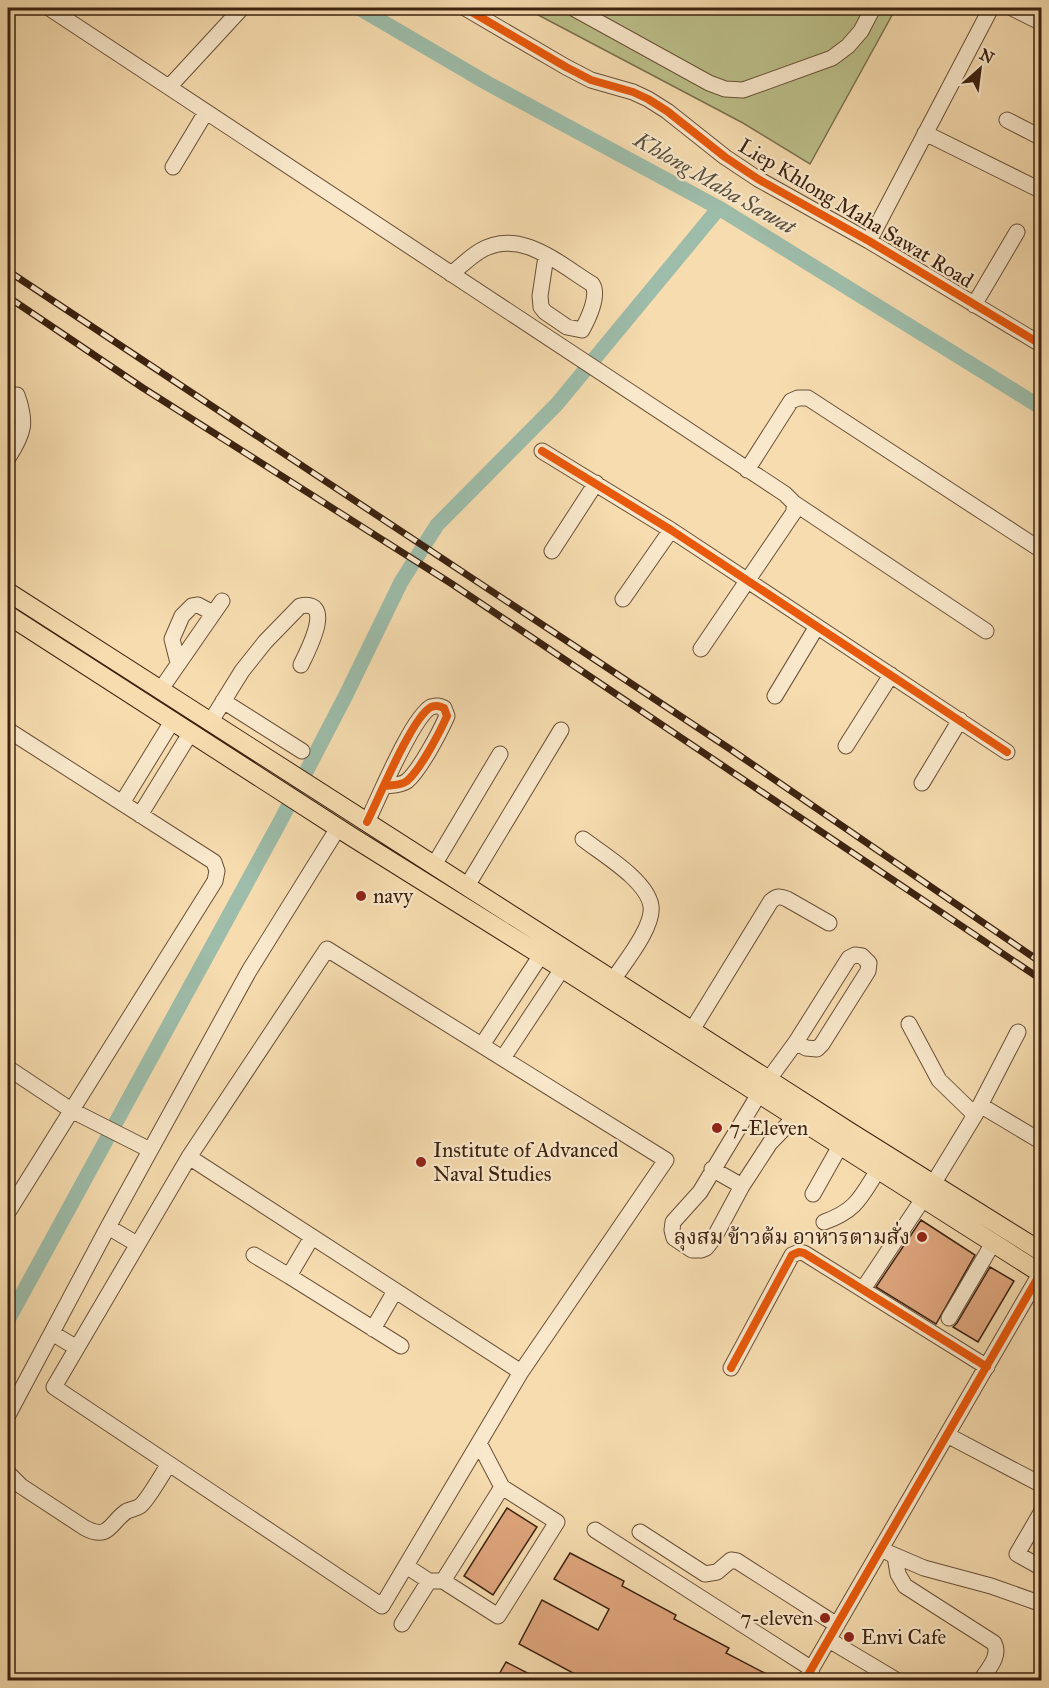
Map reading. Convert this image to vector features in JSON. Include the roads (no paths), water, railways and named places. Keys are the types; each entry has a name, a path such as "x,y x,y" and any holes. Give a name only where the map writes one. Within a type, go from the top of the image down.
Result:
{"main road":[{"path":"8,592 692,1030 764,1087 795,1117 878,1170 928,1191 993,1243 1041,1274"},
{"path":"8,615 562,969 764,1087 928,1191 1041,1252"},
{"path":"173,720 183,703"},
{"path":"191,732 206,718"}],"street":[{"path":"49,8 786,494 794,503 986,631"},
{"name":"Liep Khlong Maha Sawat Road","path":"465,8 566,68 591,80 633,92 648,99 758,179 869,241 1041,345"},
{"path":"573,8 710,83 724,89 743,90 832,58 848,46 861,31 873,8"},
{"path":"869,241 991,8"},
{"path":"1012,8 1041,23"},
{"path":"169,87 241,9"},
{"path":"173,167 206,112"},
{"path":"1007,120 1041,138"},
{"path":"925,134 1041,191"},
{"path":"974,305 1017,232"},
{"path":"451,274 479,251 505,242 521,243 546,256 595,288 596,295 582,330 567,327 545,312 541,306 540,296 546,256"},
{"path":"8,459 22,431 24,421 17,395"},
{"path":"747,470 791,401 808,398 1038,548"},
{"path":"542,451 671,530 816,628 1007,752"},
{"path":"552,551 596,483"},
{"path":"701,649 794,512 794,503"},
{"path":"623,599 671,530"},
{"path":"206,718 223,701 242,671 265,642 300,606 306,604 314,607 318,615 318,623 301,665"},
{"path":"161,689 218,607 192,606 182,616 172,639 178,663"},
{"path":"774,696 816,628"},
{"path":"846,746 891,675"},
{"path":"223,701 302,751"},
{"path":"367,822 401,749 425,712 432,706 439,705 444,708 447,716 418,768 408,780 399,785 384,786"},
{"path":"122,803 173,720"},
{"path":"922,783 960,720"},
{"path":"8,730 214,862 217,871 215,882 76,1112 8,1212"},
{"path":"467,886 561,730"},
{"path":"140,815 191,732"},
{"path":"434,865 500,754"},
{"path":"8,1415 147,1149 249,971 338,828"},
{"path":"583,839 628,873 644,892 651,906 650,918 643,933 613,980"},
{"path":"692,1030 771,901 776,897 787,899 829,923"},
{"path":"327,949 482,1045 666,1160 521,1372 382,1606 54,1387 189,1157 327,949"},
{"path":"482,1045 541,955"},
{"path":"795,1117 770,1143 706,1248 692,1250 674,1238 672,1230 674,1222 700,1192 764,1087 796,1042 849,958 855,955 862,956 869,963 868,971 822,1044 817,1049 812,1049 796,1042"},
{"path":"503,1058 562,969"},
{"path":"909,1024 939,1080 977,1110 1041,1142"},
{"path":"863,1289 928,1191 977,1110 1018,1032"},
{"path":"8,1068 76,1112 147,1149"},
{"path":"813,1194 840,1146"},
{"path":"189,1157 521,1372"},
{"path":"712,1169 742,1186"},
{"path":"824,1222 842,1216 852,1208 878,1170"},
{"path":"108,1227 137,1244"},
{"path":"289,1276 312,1237"},
{"path":"949,1318 993,1243"},
{"path":"731,1368 795,1253 804,1253 987,1367"},
{"path":"254,1255 401,1346"},
{"path":"596,1530 809,1675 837,1625 888,1553 947,1434 1041,1274"},
{"path":"373,1329 395,1291"},
{"path":"52,1333 77,1348"},
{"path":"947,1434 1041,1485"},
{"path":"406,1566 498,1616 557,1522 502,1487 479,1443"},
{"path":"8,1473 21,1486 85,1528 92,1532 102,1533 112,1527 127,1511 142,1505 169,1464"},
{"path":"402,1624 436,1581 502,1487"},
{"path":"1041,1511 1017,1554 1041,1568"},
{"path":"640,1532 705,1574 717,1572 731,1560 737,1561 837,1625"},
{"path":"888,1553 924,1568 991,1586 1039,1603"},
{"path":"888,1553 905,1586 994,1643 998,1649 997,1655 981,1680"},
{"path":"829,1640 896,1680"}],"waterway":[{"name":"Khlong Maha Sawat","path":"359,8 487,83 719,208 1042,408"},
{"path":"8,1320 281,820 401,582 437,525 557,404 719,208"}],"railway":[{"path":"8,271 730,749 1042,963"},
{"path":"8,297 143,388 452,584 1042,980"}],"place":[{"name":"navy","path":"361,896"},
{"name":"7-Eleven","path":"717,1128"},
{"name":"Institute of Advanced Naval Studies","path":"421,1162"},
{"name":"ลุงสม ข้าวต้ม อาหารตามสั่ง","path":"922,1237"},
{"name":"7-eleven","path":"825,1618"},
{"name":"Envi Cafe","path":"849,1637"}]}
